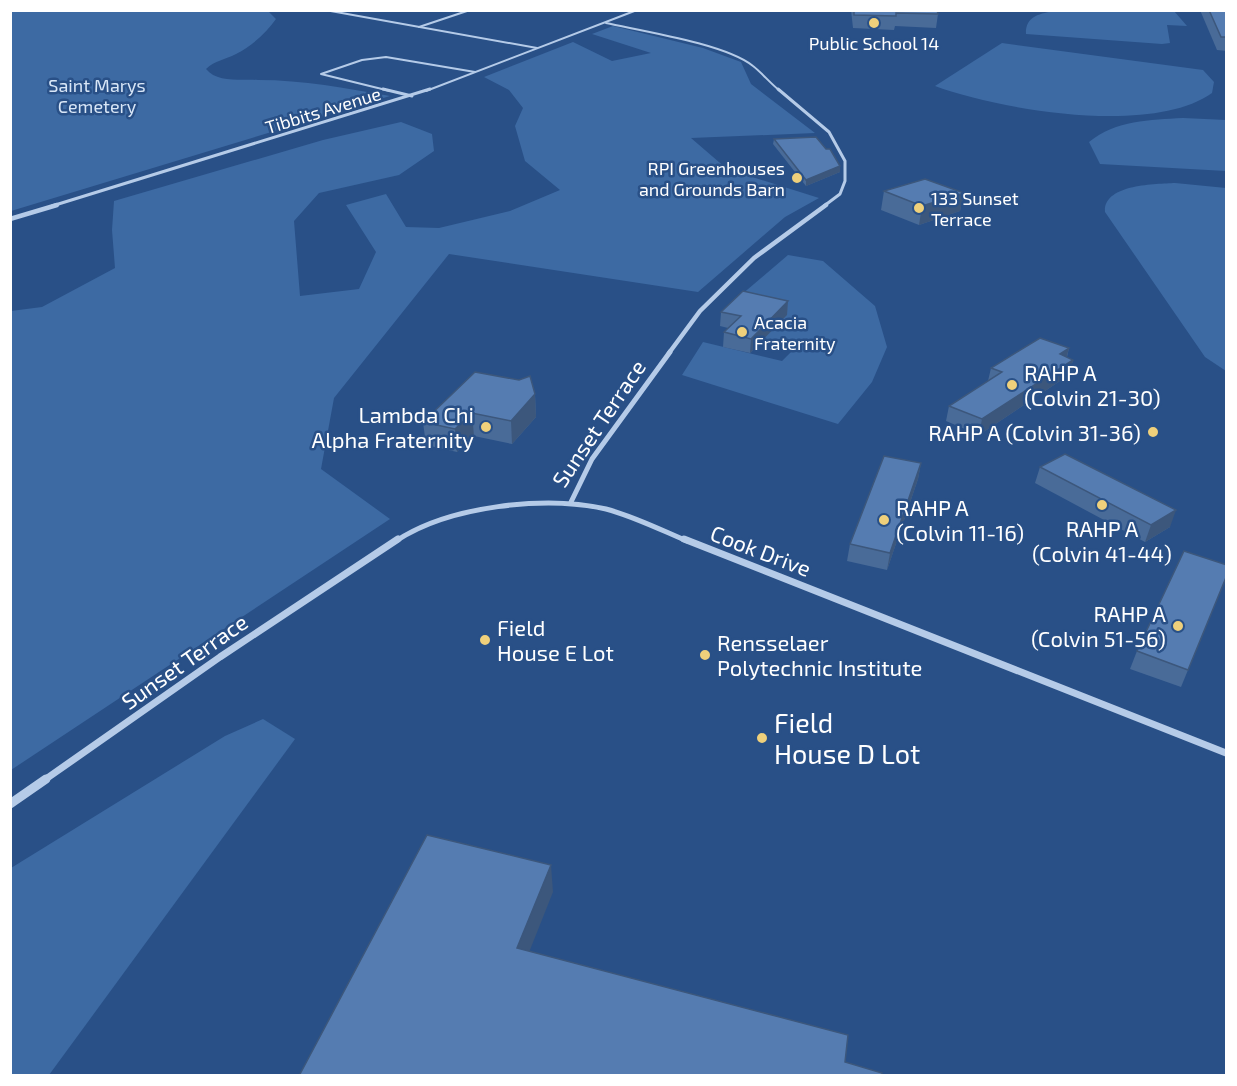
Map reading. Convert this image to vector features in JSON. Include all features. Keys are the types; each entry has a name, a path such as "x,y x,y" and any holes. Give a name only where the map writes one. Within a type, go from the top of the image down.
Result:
{"street":[{"path":"325,10 539,48"},
{"path":"417,28 470,10"},
{"name":"Tibbits Avenue","path":"10,219 413,96 637,10"},
{"name":"Sunset Terrace","path":"10,804 220,657 400,538 426,525 485,508 571,502 592,459 700,311 754,258 840,194 845,181 845,160 829,132 789,100 752,65 690,41 606,23"},
{"path":"413,96 321,74 362,60 386,57 475,72"},
{"name":"Cook Drive","path":"571,502 609,510 1227,753"}],"green space":[{"name":"Saint Marys Cemetery","path":"258,10 269,12 276,19 248,47 206,69 223,78 308,83 390,96 11,211 11,11"},
{"path":"1056,11 1174,11 1187,26 1167,25 1170,43 1162,44 1026,34 1026,28 1031,19 1040,14"},
{"path":"613,26 703,48 741,62 751,84 815,133 691,138 727,169 819,198 785,217 698,292 449,254 334,398 321,469 390,519 11,770 11,311 42,307 115,268 112,230 114,201 323,140 401,122 432,134 434,151 399,175 319,193 294,221 300,296 359,289 376,252 346,205 386,194 406,227 439,228 510,211 560,190 525,161 515,126 523,108 509,90 484,77 573,42 612,61 651,53 592,34"},
{"path":"1002,43 1203,70 1214,82 1212,93 1186,106 1153,113 1115,116 1075,115 997,103 935,86"},
{"path":"1183,118 1226,120 1226,171 1100,164 1089,142 1110,129 1122,125"},
{"path":"1175,183 1226,188 1226,371 1205,357 1105,212 1112,196 1121,191 1144,185"},
{"path":"788,255 823,261 875,306 887,347 872,382 838,424 682,375 703,342 782,361 794,349 743,336 734,301"},
{"path":"263,719 295,739 49,1075 11,1075 11,868 225,736"}],"building":[{"path":"854,10 937,10 938,14 854,15"},
{"path":"1209,10 1227,10 1227,37 1221,37"},
{"path":"816,137 826,149 830,149 840,166 806,180 774,139"},
{"path":"925,179 964,193 922,206 884,191"},
{"path":"743,291 788,301 751,339 724,332 741,316 721,312"},
{"name":"RAHP A (Colvin 21-30)","path":"1040,338 1069,348 1060,354 1073,360 982,419 949,406 1002,372 991,368"},
{"path":"475,372 519,380 530,376 535,394 511,421 472,413 455,429 423,422"},
{"path":"1065,454 1176,510 1151,525 1040,467"},
{"name":"RAHP A (Colvin 11-16)","path":"884,456 921,463 890,553 850,544"},
{"name":"RAHP A (Colvin 51-56)","path":"1184,551 1227,565 1227,575 1188,670 1137,651"},
{"path":"427,835 551,865 517,948 848,1035 845,1062 882,1073 882,1076 299,1076"}],"place":[{"name":"Public School 14","path":"874,23"},
{"name":"RPI Greenhouses and Grounds Barn","path":"797,178"},
{"name":"133 Sunset Terrace","path":"919,208"},
{"name":"Acacia Fraternity","path":"742,332"},
{"name":"RAHP A (Colvin 21-30)","path":"1012,385"},
{"name":"Lambda Chi Alpha Fraternity","path":"486,427"},
{"name":"RAHP A (Colvin 31-36)","path":"1153,432"},
{"name":"RAHP A (Colvin 41-44)","path":"1102,505"},
{"name":"RAHP A (Colvin 11-16)","path":"884,520"},
{"name":"RAHP A (Colvin 51-56)","path":"1178,626"},
{"name":"Field House E Lot","path":"485,640"},
{"name":"Rensselaer Polytechnic Institute","path":"705,655"},
{"name":"Field House D Lot","path":"762,738"}]}
